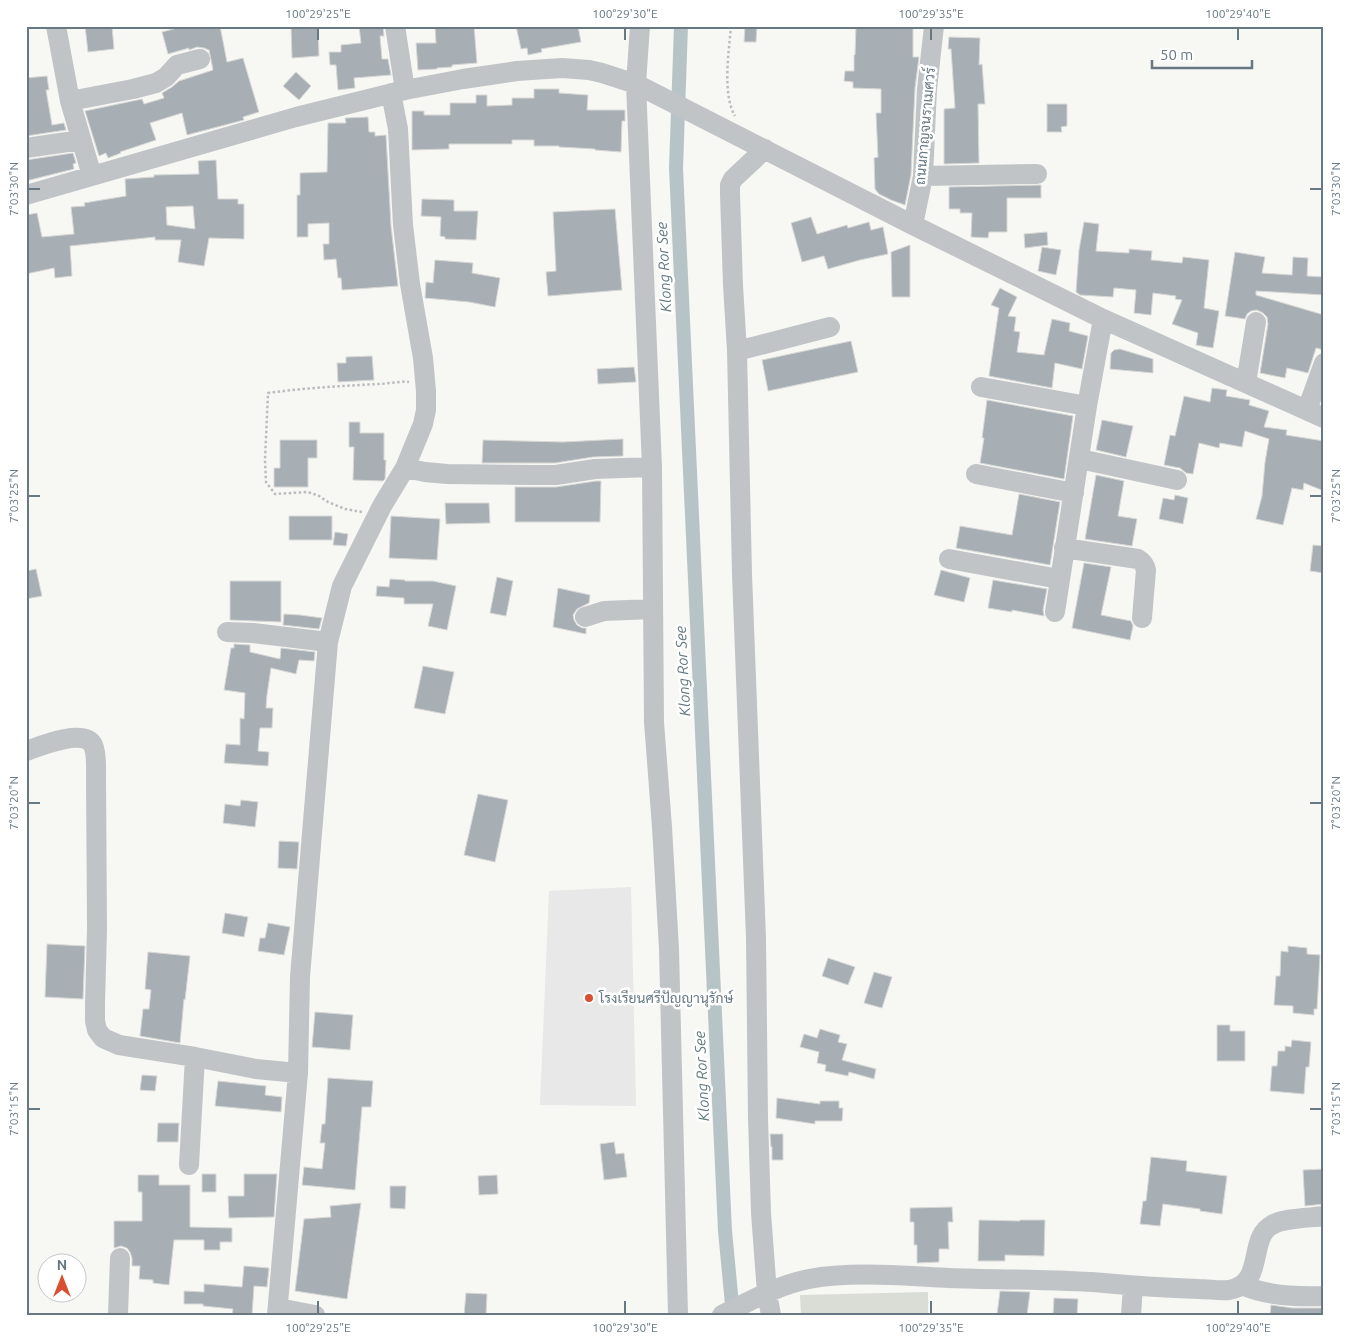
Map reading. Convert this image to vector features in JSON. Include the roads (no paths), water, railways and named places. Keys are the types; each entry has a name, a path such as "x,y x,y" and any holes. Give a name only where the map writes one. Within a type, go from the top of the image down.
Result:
{"street":[{"path":"56,26 70,101 92,176"},
{"path":"315,1315 278,1311 298,1073 300,977 328,642 342,586 379,512 405,468 423,424 426,400 423,358 410,284 403,225 395,26"},
{"path":"640,26 644,88 652,466 654,722 669,949 678,1315"},
{"name":"ถนนกาญจนราเมศวร์","path":"913,225 923,176 927,89 934,26"},
{"path":"70,101 156,83 166,77 177,65 200,59"},
{"path":"26,195 296,116 398,92 517,71 548,68 589,70 644,88 729,123 765,149 913,225 1103,318 1315,414 1324,364"},
{"path":"26,148 82,140"},
{"path":"765,149 733,179 730,186 756,938 761,1213 764,1295 771,1315"},
{"path":"923,176 1037,174"},
{"path":"1054,612 1103,318"},
{"path":"1246,384 1256,322"},
{"path":"737,351 830,327"},
{"path":"981,387 1087,406"},
{"path":"1080,459 1177,480"},
{"path":"405,468 448,474 556,475 595,469 652,466"},
{"path":"976,474 1074,493"},
{"path":"1064,548 1141,561 1146,566 1142,618"},
{"path":"949,559 1059,579"},
{"path":"585,617 604,611 653,609"},
{"path":"227,632 281,635 328,642"},
{"path":"26,750 77,737 87,739 92,744 95,752 97,929 95,1021 97,1030 103,1038 120,1045 256,1069 298,1073"},
{"path":"189,1165 195,1057"},
{"path":"722,1315 789,1284 830,1276 1101,1283 1164,1288 1229,1290 1247,1281 1254,1267 1260,1240 1264,1231 1271,1225 1280,1221 1324,1216"},
{"path":"118,1315 120,1258"},
{"path":"1242,1285 1258,1292 1324,1296"},
{"path":"1131,1315 1133,1286"}],"waterway":[{"name":"Klong Ror See","path":"681,26 676,168 725,1231 733,1315"}],"place":[{"name":"โรงเรียนศรีปัญญานุรักษ์","path":"589,998"}]}
